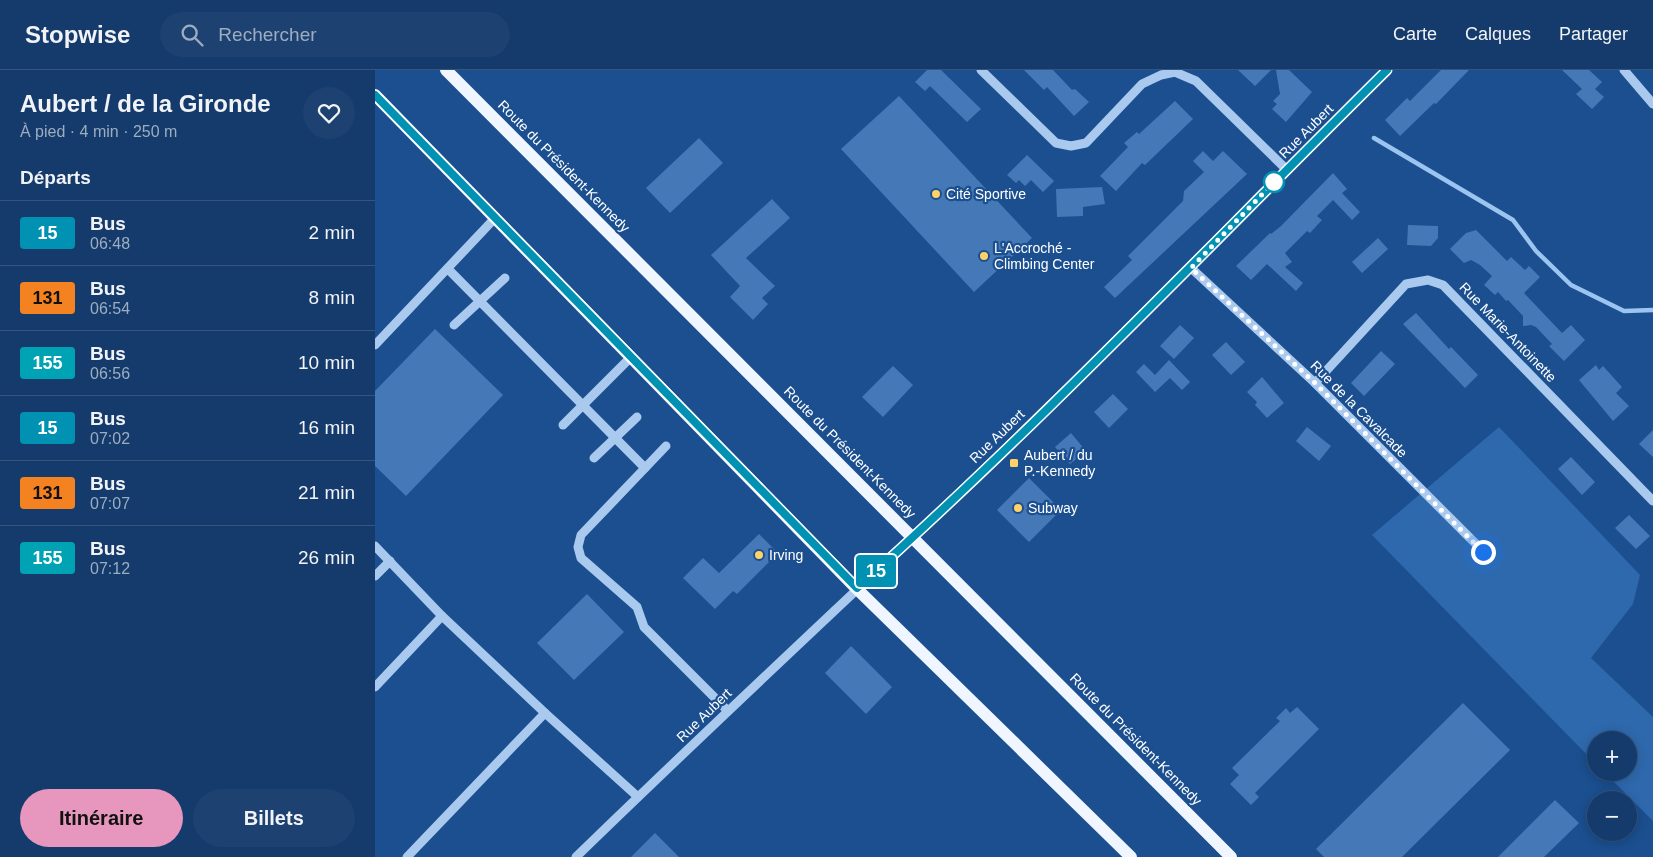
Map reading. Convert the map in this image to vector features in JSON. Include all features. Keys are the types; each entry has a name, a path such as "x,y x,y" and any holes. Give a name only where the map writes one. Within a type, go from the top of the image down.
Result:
{"main road":[{"name":"Route du Président-Kennedy","path":"446,70 914,536 1231,857"},
{"path":"375,95 630,358 857,588 1131,857"}],"street":[{"path":"981,70 1056,144 1071,146 1086,143 1142,84 1161,75 1175,72 1196,81 1287,169"},
{"name":"Rue Aubert","path":"576,857 857,588 914,536 1191,268 1387,70"},
{"path":"1624,70 1653,104"},
{"path":"375,345 495,218"},
{"name":"Rue de la Cavalcade","path":"1191,268 1315,383 1483,552"},
{"path":"448,269 645,468"},
{"path":"454,325 505,278"},
{"name":"Rue Marie-Antoinette","path":"1315,383 1406,284 1428,280 1443,285 1653,501"},
{"path":"563,425 630,358"},
{"path":"594,458 637,417"},
{"path":"666,446 581,535 578,547 581,558 637,606 644,627 728,711"},
{"path":"375,546 442,616 638,797"},
{"path":"375,576 390,561"},
{"path":"375,687 442,616"},
{"path":"407,857 545,713"}],"shaded area":[{"path":"1499,427 1640,575 1633,604 1591,658 1653,717 1653,821 1637,805 1637,791 1623,791 1613,781 1637,781 1637,731 1587,731 1587,755 1372,535"}],"building":[{"path":"927,70 941,70 981,109 967,122 930,86 925,91 915,82"},
{"path":"1024,70 1053,70 1072,90 1075,89 1089,102 1074,116 1047,87 1044,90"},
{"path":"1238,70 1271,70 1255,86"},
{"path":"1276,70 1289,70 1312,92 1286,122 1272,109 1277,104 1273,101 1280,94"},
{"path":"1441,70 1469,70 1436,104 1434,103 1400,136 1385,120 1407,98 1410,101"},
{"path":"1562,70 1589,70 1602,82 1595,89 1604,97 1592,109 1576,94 1582,89"},
{"name":"Cité Sportive","path":"899,96 1032,238 974,292 841,149"},
{"path":"1175,101 1193,119 1145,165 1142,163 1116,191 1100,176 1128,147 1124,143 1137,132 1139,134"},
{"path":"699,138 723,163 670,213 646,188"},
{"path":"1203,151 1213,161 1223,151 1247,174 1115,298 1104,287 1132,260 1128,256 1183,201 1184,191 1204,172 1193,161"},
{"path":"1027,155 1054,181 1043,192 1031,180 1025,186 1019,180 1016,183 1007,175"},
{"path":"1333,173 1347,189 1342,193 1360,212 1352,220 1333,200 1317,216 1322,220 1310,233 1307,231 1285,253 1292,262 1285,267 1303,283 1296,291 1267,264 1251,280 1236,266 1270,233 1281,226"},
{"path":"1102,187 1105,204 1083,207 1083,216 1057,217 1056,189"},
{"path":"772,199 790,218 746,258 775,286 762,298 768,304 753,320 730,297 740,286 711,255"},
{"path":"1408,225 1438,226 1438,238 1431,246 1407,245"},
{"path":"1476,230 1507,261 1511,257 1525,270 1529,266 1540,277 1524,293 1562,333 1571,325 1585,340 1564,361 1549,346 1552,344 1536,327 1531,325 1523,326 1523,316 1508,300 1506,301 1498,292 1495,295 1484,285 1492,276 1471,260 1464,263 1450,249 1466,233"},
{"path":"1378,238 1388,249 1362,273 1352,262"},
{"path":"1416,313 1449,349 1451,347 1478,375 1465,388 1403,324"},
{"path":"1180,325 1194,338 1174,359 1160,346"},
{"path":"435,329 503,395 406,496 375,466 375,391"},
{"path":"1226,342 1245,362 1231,375 1212,355"},
{"path":"1381,351 1395,364 1364,396 1351,383"},
{"path":"1169,360 1190,382 1182,390 1170,378 1155,392 1136,372 1144,364 1155,375"},
{"path":"1596,365 1599,370 1603,366 1622,387 1616,393 1629,406 1613,421 1579,380"},
{"path":"893,366 913,385 883,417 862,397"},
{"path":"1262,377 1284,403 1267,418 1255,405 1257,402 1247,392"},
{"path":"1113,394 1128,409 1109,428 1094,412"},
{"path":"1307,427 1331,446 1319,461 1296,441"},
{"path":"1653,430 1653,457 1639,444"},
{"path":"1071,433 1086,451 1070,464 1055,447"},
{"path":"1571,457 1595,482 1582,495 1558,469"},
{"path":"1029,478 1061,510 1029,542 997,510"},
{"path":"1629,515 1650,536 1636,549 1615,528"},
{"path":"759,534 778,553 737,594 733,591 715,609 683,578 703,558 719,573"},
{"path":"587,594 624,632 574,680 537,643"},
{"path":"851,646 892,687 866,714 825,673"},
{"path":"1463,703 1510,750 1402,857 1324,857 1316,849"},
{"path":"1297,707 1319,729 1255,793 1259,797 1251,805 1230,784 1239,775 1232,768 1280,721 1276,718 1286,708 1290,713"},
{"path":"1555,800 1579,823 1544,857 1498,857"},
{"path":"655,833 679,857 631,857"}],"waterway":[{"path":"1374,138 1513,220 1536,251 1571,285 1624,311 1653,310"}],"bus line":[{"name":"15","path":"375,95 630,358 857,588 914,536 1191,268 1387,70"}],"place":[{"name":"Cité Sportive","path":"936,194"},
{"name":"L'Accroché - Climbing Center","path":"984,256"},
{"name":"Aubert / du P.-Kennedy","path":"1014,463"},
{"name":"Subway","path":"1018,508"},
{"name":"Irving","path":"759,555"}],"route":[{"path":"1274,182 1191,268 1315,383 1483,552"}]}
